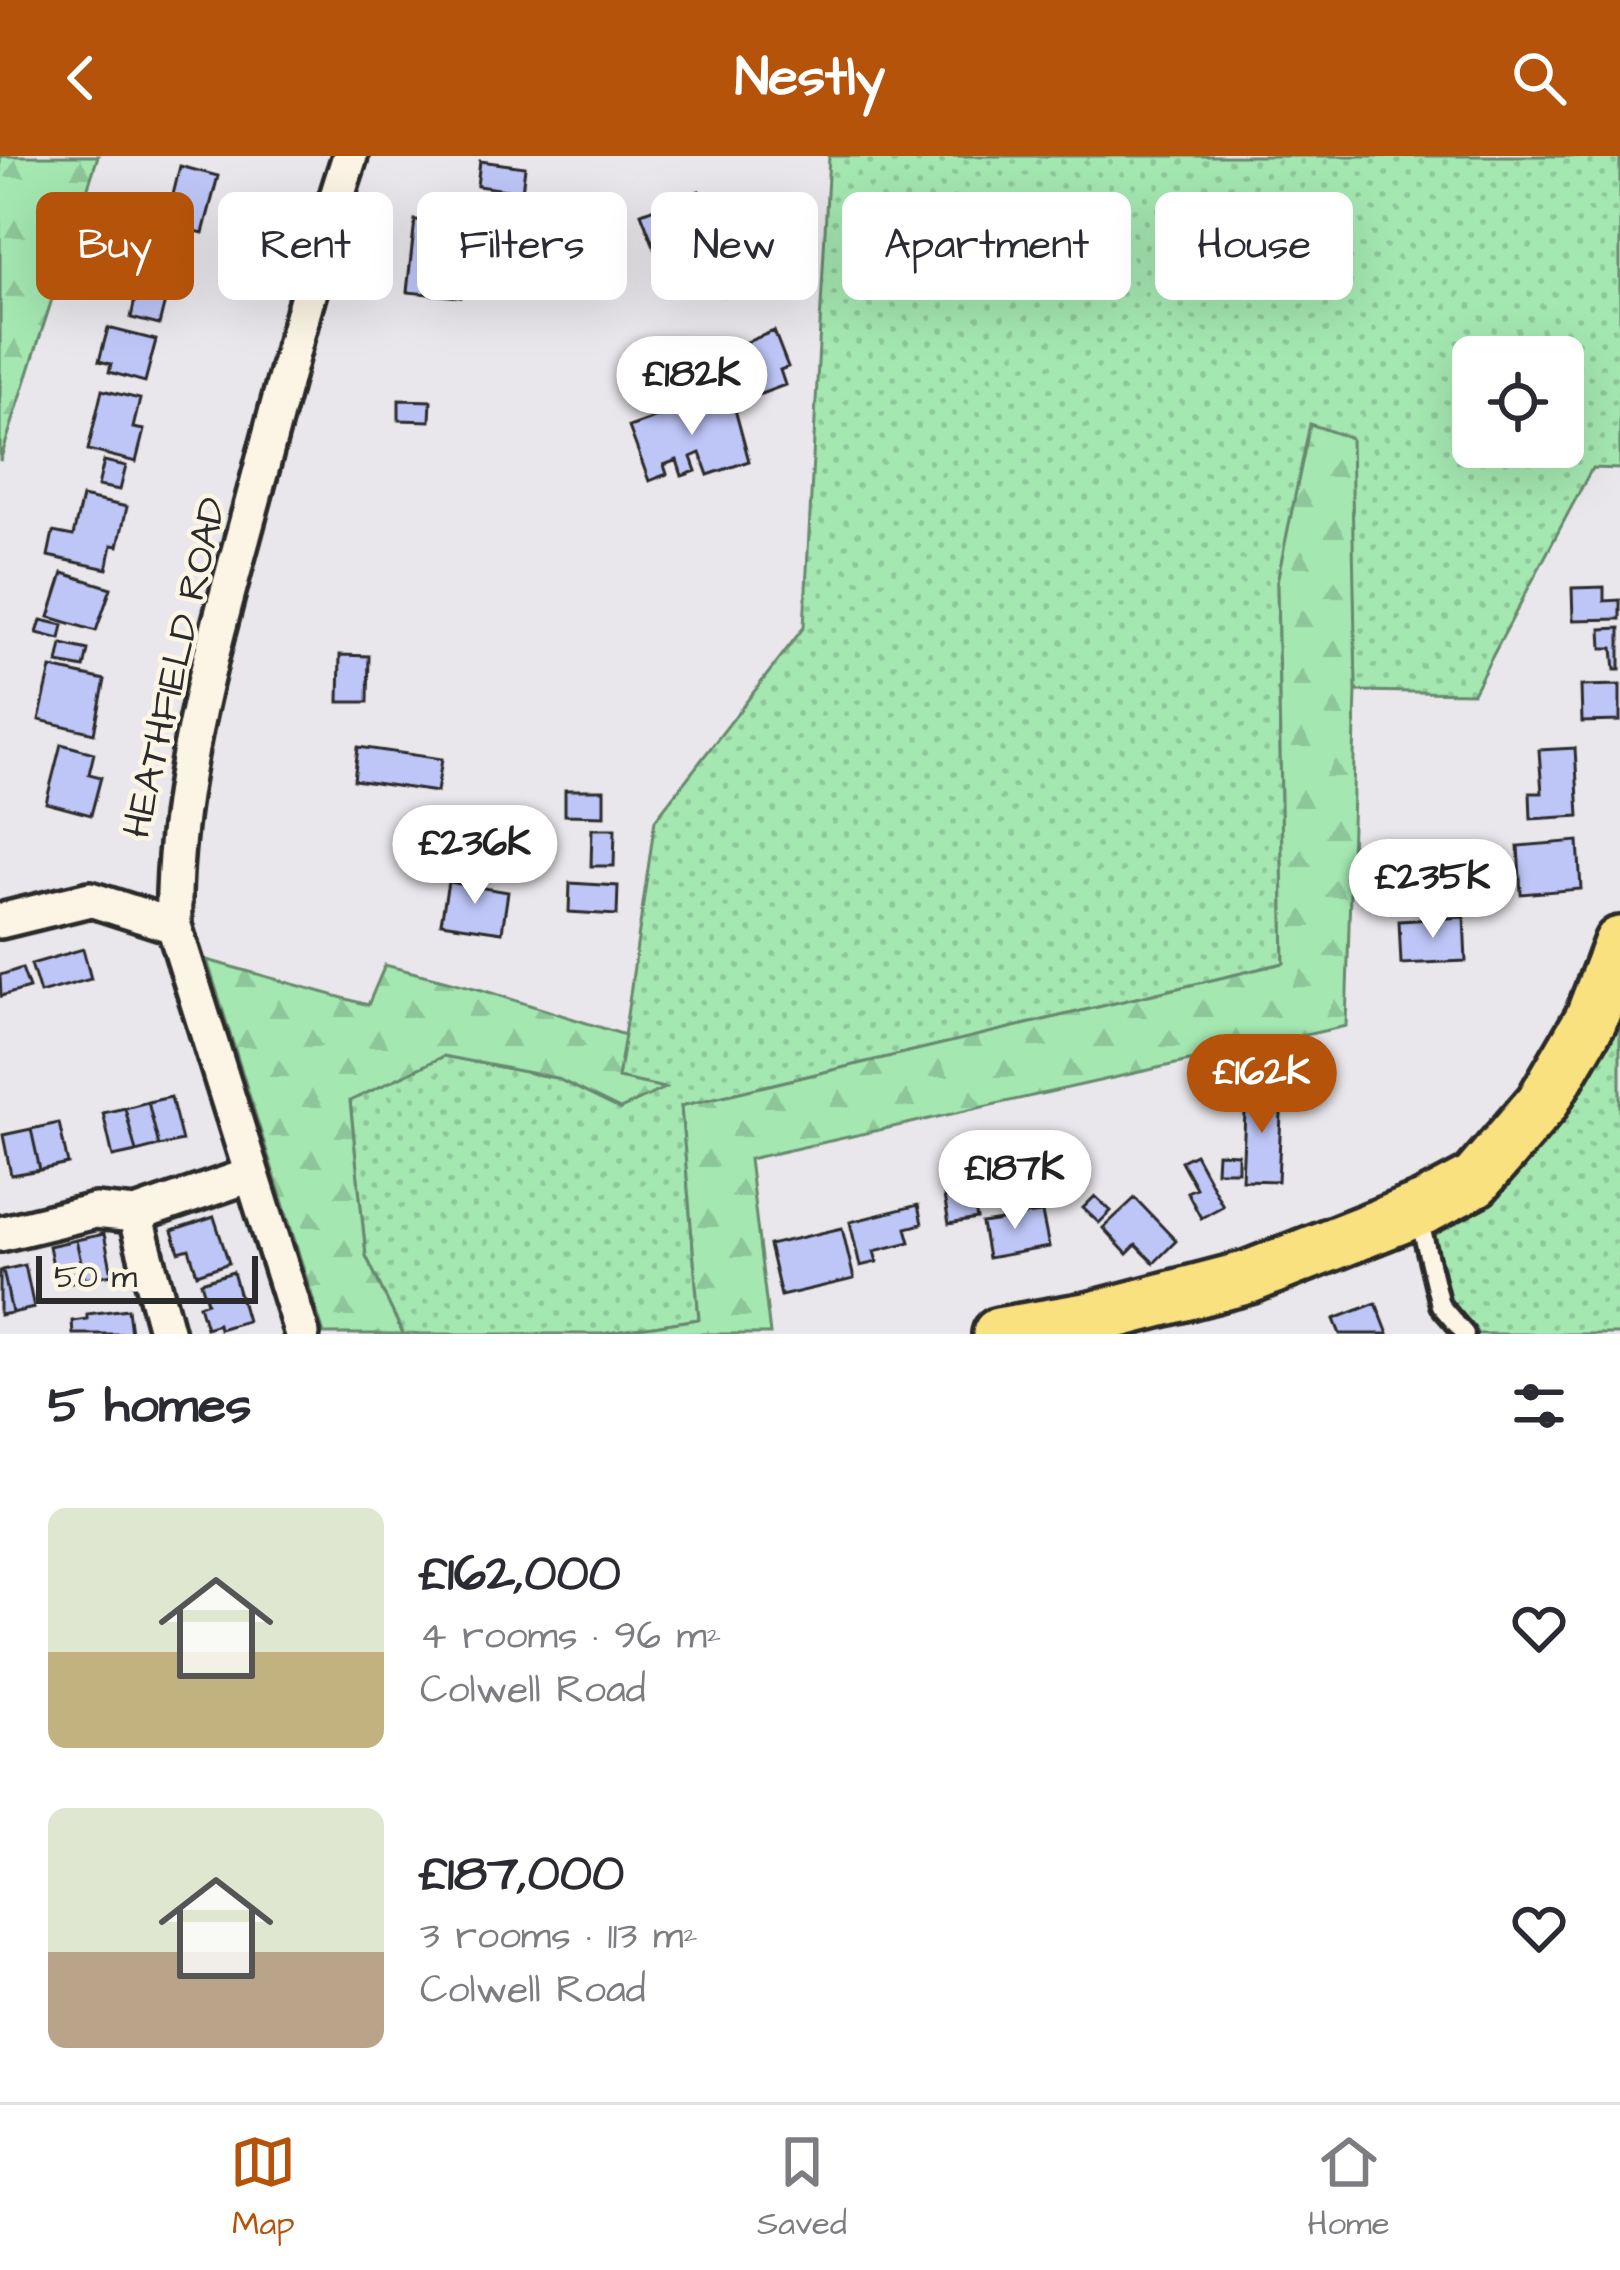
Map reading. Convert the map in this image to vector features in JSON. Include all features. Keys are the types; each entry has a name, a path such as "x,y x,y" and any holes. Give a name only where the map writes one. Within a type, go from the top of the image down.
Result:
{"main road":[{"path":"999,1334 1092,1318 1249,1277 1417,1211 1474,1181 1542,1102 1592,1019 1620,943"}],"street":[{"name":"HEATHFIELD ROAD","path":"302,1334 174,926 172,868 210,661 324,233 350,156"},
{"path":"0,921 90,899 174,926"},
{"path":"0,1234 95,1211 135,1215 251,1175"},
{"path":"135,1215 167,1334"}],"lane":[{"path":"1417,1211 1441,1306 1466,1334"}],"green space":[{"path":"0,156 98,156 86,192 36,192 36,300 52,300 0,461"},
{"path":"829,156 1620,156 1620,469 1592,468 1473,693 1356,691 1353,566 1277,582 1284,963 681,1106 699,1319 602,1334 403,1334 366,1256 350,1101 444,1056 556,1078 620,1109 663,1088 618,1078 655,820 804,627"},
{"path":"1310,424 1351,438 1356,691 1346,1026 749,1159 770,1334 602,1334 699,1319 681,1106 1284,963 1277,582"},
{"path":"1620,943 1620,1334 1476,1334 1448,1302 1426,1207 1475,1181"},
{"path":"207,960 368,1005 385,965 482,990 625,1035 618,1078 665,1088 620,1109 556,1078 444,1056 350,1101 366,1256 403,1334 324,1334"}],"building":[{"path":"480,161 525,167 522,192 477,186"},
{"path":"180,166 218,176 203,233 194,231 194,192 174,192"},
{"path":"651,209 651,239 641,213"},
{"path":"415,220 417,220 417,293 407,292"},
{"path":"135,300 165,301 159,325 131,318"},
{"path":"108,328 156,340 145,382 109,372 111,364 99,361"},
{"path":"774,331 788,367 780,370 785,385 739,402 723,361 747,352 744,343"},
{"path":"102,390 140,399 133,428 144,430 136,462 88,450"},
{"path":"730,391 749,461 708,475 700,453 691,457 696,471 682,476 677,460 664,465 667,474 649,481 629,427"},
{"path":"399,400 431,401 430,421 399,420"},
{"path":"104,461 126,466 120,490 98,486"},
{"path":"82,497 127,507 107,569 48,556 53,532 73,536"},
{"path":"63,573 111,588 96,631 49,617"},
{"path":"1604,587 1604,601 1620,600 1620,619 1573,620 1572,588"},
{"path":"41,620 63,625 60,639 37,633"},
{"path":"1620,628 1620,670 1615,670 1613,648 1602,648 1601,629"},
{"path":"62,644 88,650 84,668 58,663"},
{"path":"340,655 369,656 368,702 339,702"},
{"path":"51,668 105,680 94,733 39,720"},
{"path":"1620,685 1620,721 1582,722 1581,686"},
{"path":"61,744 94,753 89,774 101,777 91,815 46,803"},
{"path":"358,747 442,759 437,792 354,780"},
{"path":"1575,748 1579,816 1531,819 1530,793 1542,793 1539,750"},
{"path":"565,790 604,790 604,816 565,815"},
{"path":"592,829 615,829 614,866 591,866"},
{"path":"1578,841 1581,889 1521,894 1518,846"},
{"path":"448,882 508,892 502,932 441,923"},
{"path":"570,883 618,886 617,915 569,912"},
{"path":"1464,917 1466,961 1401,964 1399,921"},
{"path":"83,949 91,979 40,993 31,964"},
{"path":"22,968 29,988 1,996 0,975"},
{"path":"1246,1090 1282,1092 1278,1181 1242,1180"},
{"path":"171,1097 182,1141 159,1146 148,1102"},
{"path":"148,1102 159,1146 136,1152 125,1108"},
{"path":"125,1108 136,1152 113,1157 103,1113"},
{"path":"59,1123 68,1164 40,1170 31,1129"},
{"path":"31,1129 40,1170 11,1175 3,1135"},
{"path":"1217,1153 1238,1154 1238,1171 1216,1171"},
{"path":"1195,1154 1223,1206 1201,1218 1187,1192 1196,1188 1181,1161"},
{"path":"971,1191 977,1219 949,1224 944,1196"},
{"path":"1095,1196 1111,1211 1099,1223 1083,1208"},
{"path":"1135,1198 1176,1241 1154,1263 1136,1245 1127,1254 1103,1228"},
{"path":"1023,1203 1025,1215 1042,1213 1049,1247 988,1258 982,1224 1002,1221 999,1207"},
{"path":"918,1205 922,1224 906,1228 910,1242 874,1251 877,1262 860,1266 850,1222"},
{"path":"214,1217 229,1263 197,1274 189,1249 179,1252 172,1231"},
{"path":"842,1228 854,1279 781,1296 769,1245"},
{"path":"104,1234 112,1274 85,1279 76,1240"},
{"path":"76,1240 85,1279 57,1285 49,1246"},
{"path":"25,1265 34,1308 12,1313 3,1270"},
{"path":"0,1271 12,1313 0,1315"},
{"path":"233,1272 247,1321 206,1328 199,1305 207,1302 201,1282"},
{"path":"1376,1303 1388,1334 1340,1334 1334,1319"},
{"path":"128,1309 131,1334 73,1334 72,1321 87,1319 87,1314"}]}
